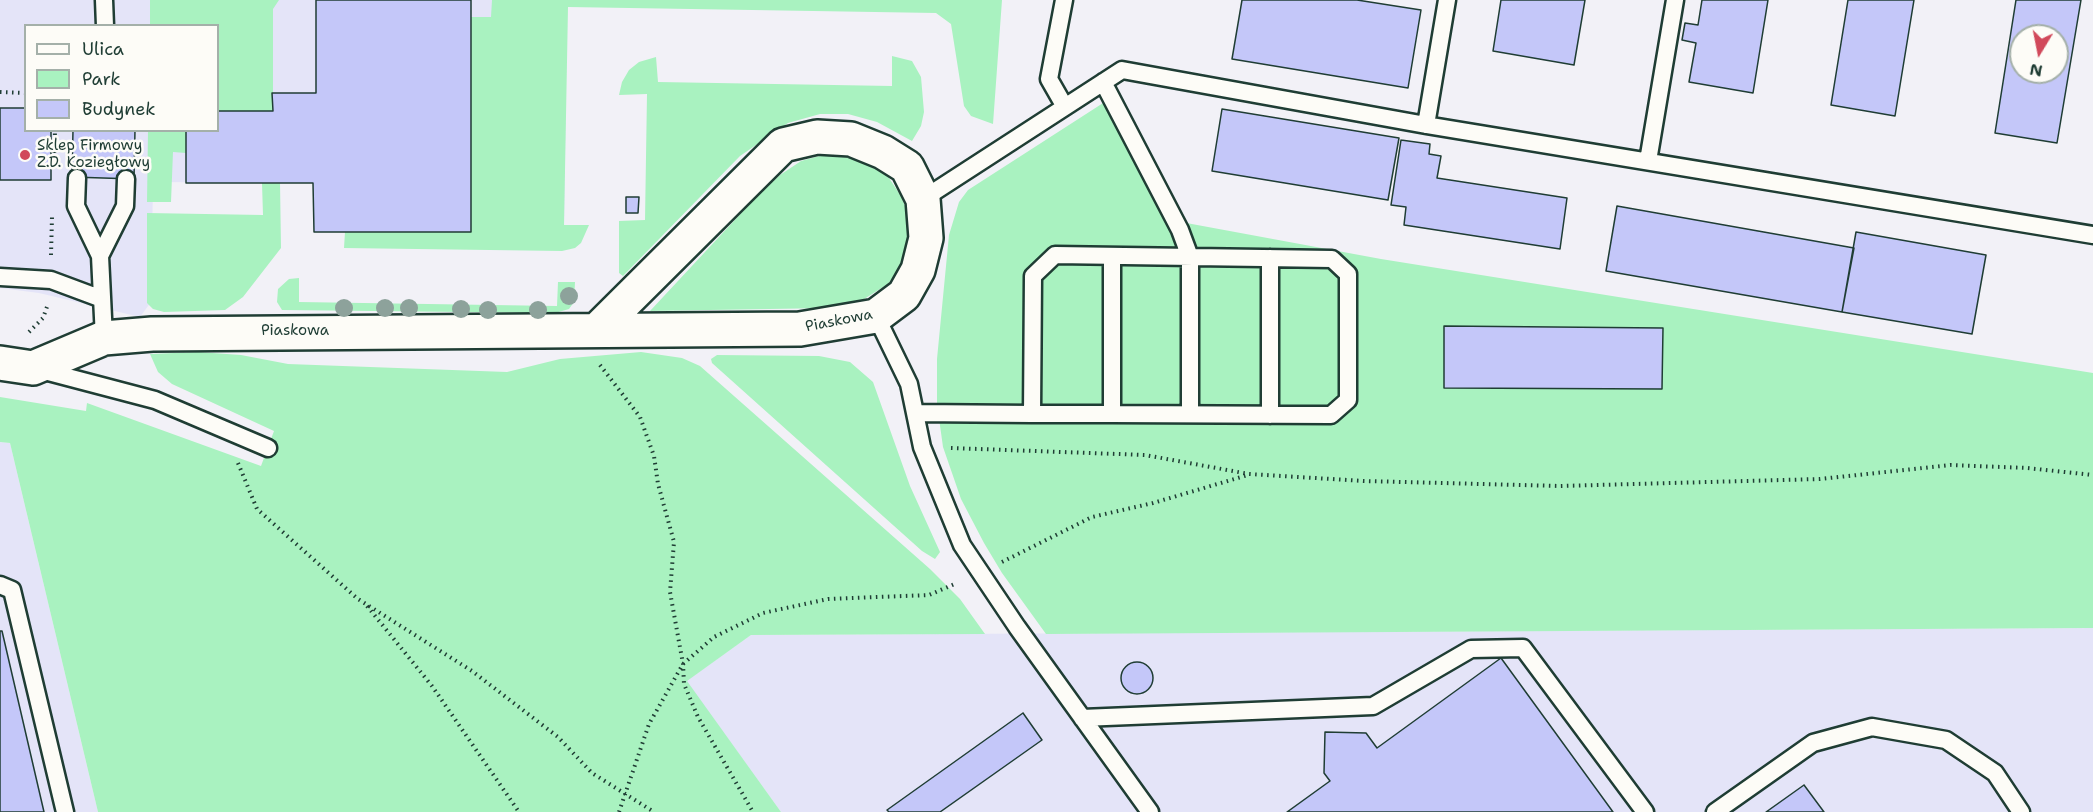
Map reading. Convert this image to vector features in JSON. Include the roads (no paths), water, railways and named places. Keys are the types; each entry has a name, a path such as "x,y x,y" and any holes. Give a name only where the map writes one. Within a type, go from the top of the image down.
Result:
{"street":[{"name":"Piaskowa","path":"33,368 104,338 231,332 800,329 876,316 904,295 918,270 926,237 923,199 907,167 883,152 851,140 818,137 783,145 597,330"},
{"path":"0,363 33,368"}],"lane":[{"path":"104,0 105,24"},
{"path":"1064,0 1049,79 1065,107"},
{"path":"1426,126 1447,0"},
{"path":"1648,160 1675,0"},
{"path":"923,199 1122,70 1426,126 1648,160 2093,236"},
{"path":"1103,82 1180,230 1190,257 1190,414"},
{"path":"77,178 76,206 100,256 104,338"},
{"path":"100,256 125,206 126,179"},
{"path":"915,413 1032,414 1331,415 1348,400 1348,274 1332,259 1055,255 1033,276 1032,414"},
{"path":"1112,256 1112,414"},
{"path":"1270,258 1270,415"},
{"path":"0,276 51,280 102,299"},
{"path":"876,316 909,384 922,447 962,545 1150,812"},
{"path":"33,368 154,400 268,448"},
{"path":"0,585 12,590 65,812"},
{"path":"1082,718 1373,706 1471,649 1523,648 1645,812"},
{"path":"1715,812 1813,743 1872,727 1946,740 1995,772 2021,812"}],"place":[{"name":"Sklep Firmowy Z.D. Koziegłowy","path":"25,155"}]}
